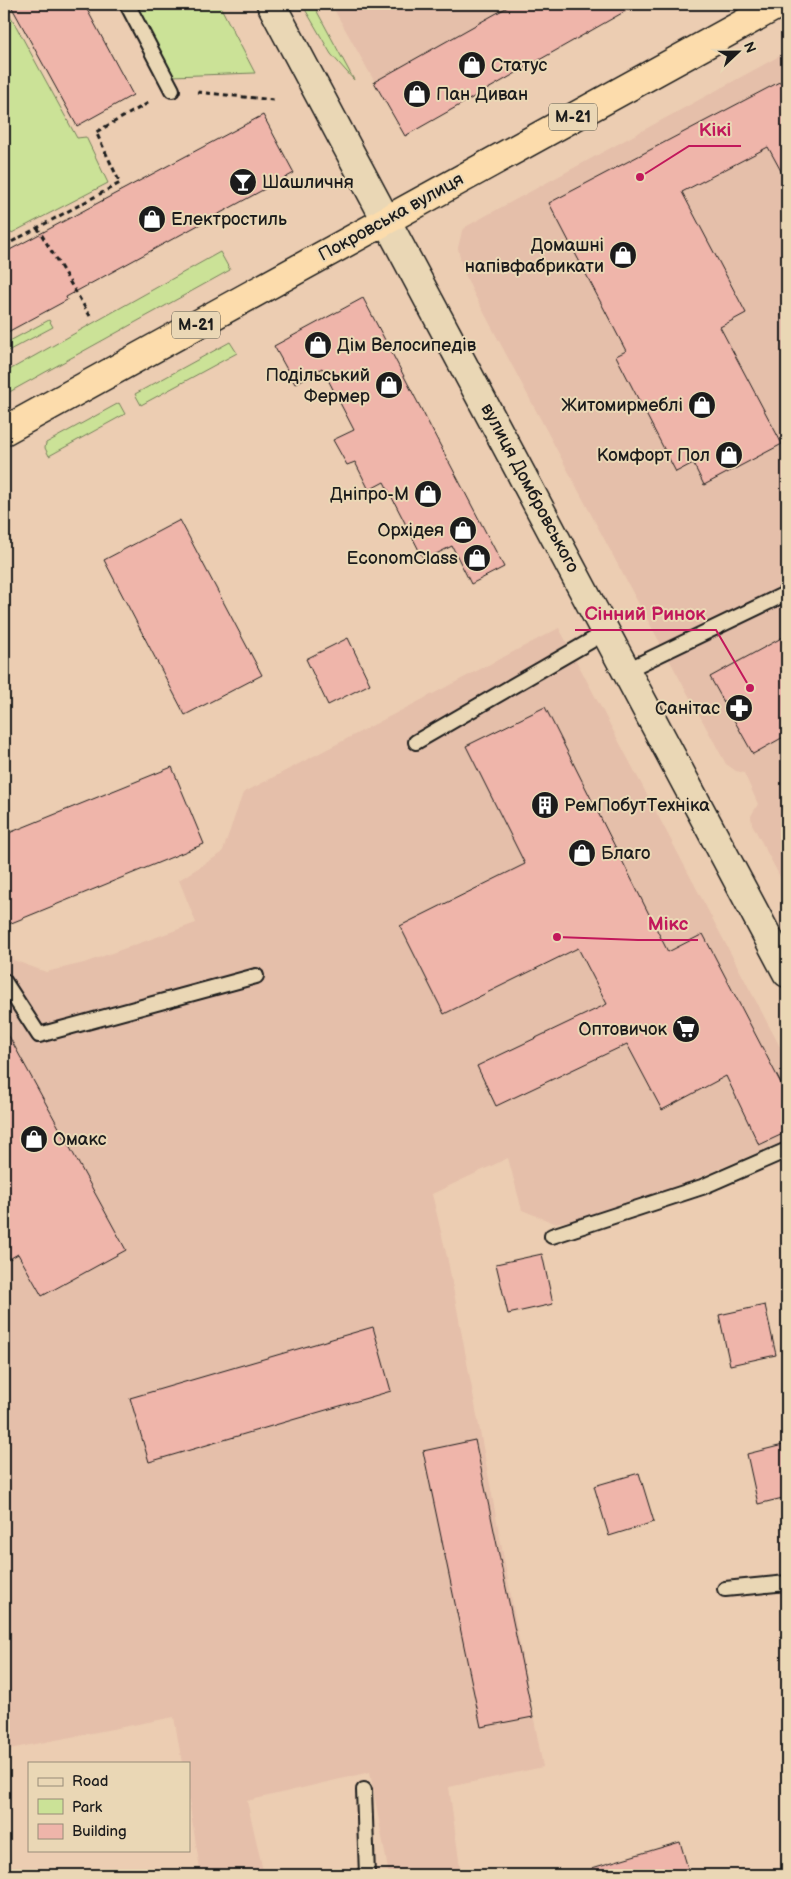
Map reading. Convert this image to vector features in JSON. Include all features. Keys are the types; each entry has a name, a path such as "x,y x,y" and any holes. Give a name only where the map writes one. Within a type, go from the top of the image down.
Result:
{"highway":[{"name":"Покровська вулиця","path":"4,431 388,219 763,7"}],"street":[{"name":"вулиця Домбровського","path":"271,4 388,219 787,973"}],"lane":[{"path":"127,4 172,90"},
{"path":"627,670 787,593"},
{"path":"416,742 606,632"},
{"path":"4,981 39,1035 256,976"},
{"path":"552,1236 702,1187 787,1150"},
{"path":"725,1589 787,1583"},
{"path":"364,1790 368,1875"}],"path":[{"path":"4,246 120,183 96,132 172,90 274,100"},
{"path":"37,227 90,316"}],"shaded area":[{"path":"331,4 638,4 405,136"},
{"path":"787,52 787,890 752,824 751,816 758,804 744,773 736,771 726,764 472,290 462,267 458,248 462,231 467,226"},
{"path":"559,628 787,1060 787,1140 662,1193 591,1218 554,1223 522,1210 508,1158 432,1194 448,1261 543,1767 449,1787 461,1875 389,1875 370,1772 247,1801 264,1875 201,1875 190,1807 190,1762 182,1762 174,1717 4,1750 4,936 13,960 46,972 84,963 196,923 179,880 222,853 243,793"}],"green space":[{"path":"4,4 77,138 86,137 108,183 4,237"},
{"path":"134,4 219,4 255,73 172,76"},
{"path":"302,4 313,4 354,80 331,54"},
{"path":"220,252 230,270 4,395 4,373"},
{"path":"49,320 53,327 4,353 4,344"},
{"path":"230,342 237,353 141,405 135,394"},
{"path":"119,403 125,414 49,456 45,448 46,443"}],"building":[{"path":"10,4 84,4 133,95 77,126"},
{"path":"513,4 638,4 405,136 374,82"},
{"path":"787,78 787,182 768,147 682,192 746,313 720,327 782,444 704,485 693,463 676,472 616,356 626,351 549,203"},
{"path":"263,115 294,173 66,297 67,300 4,334 4,253"},
{"path":"363,298 504,567 471,584 452,546 424,560 384,482 369,490 355,462 347,465 333,440 354,430 322,368 295,384 274,346"},
{"path":"180,520 262,675 185,715 104,560"},
{"path":"787,635 787,735 753,754 710,677"},
{"path":"348,638 370,684 328,705 306,659"},
{"path":"545,707 668,952 703,934 787,1095 787,1132 759,1145 726,1076 662,1110 627,1044 496,1106 477,1066 607,1004 578,948 444,1014 400,926 525,864 466,746"},
{"path":"172,767 204,844 4,926 4,835"},
{"name":"Омакс","path":"4,1027 126,1250 42,1296 18,1254 4,1262"},
{"path":"542,1254 553,1304 508,1314 496,1264"},
{"path":"765,1305 776,1355 730,1365 719,1315"},
{"path":"373,1327 391,1391 149,1462 130,1398"},
{"path":"475,1440 533,1717 481,1727 423,1451"},
{"path":"787,1444 787,1497 758,1504 747,1454"},
{"path":"639,1473 654,1522 609,1536 594,1486"},
{"path":"680,1842 690,1875 593,1875 592,1868"}],"place":[{"name":"Статус","path":"472,65"},
{"name":"Пан Диван","path":"417,94"},
{"name":"Кікі","path":"640,177"},
{"name":"Шашличня","path":"243,182"},
{"name":"Електростиль","path":"152,219"},
{"name":"Домашні напівфабрикати","path":"623,255"},
{"name":"Дім Велосипедів","path":"318,345"},
{"name":"Подільський Фермер","path":"389,385"},
{"name":"Житомирмеблі","path":"702,405"},
{"name":"Комфорт Пол","path":"729,455"},
{"name":"Дніпро-М","path":"428,494"},
{"name":"Орхідея","path":"463,530"},
{"name":"EconomClass","path":"477,558"},
{"name":"Сінний Ринок","path":"750,688"},
{"name":"Санітас","path":"739,708"},
{"name":"РемПобутТехніка","path":"545,805"},
{"name":"Благо","path":"582,853"},
{"name":"Мікс","path":"557,937"},
{"name":"Оптовичок","path":"686,1029"},
{"name":"Омакс","path":"34,1139"}]}
